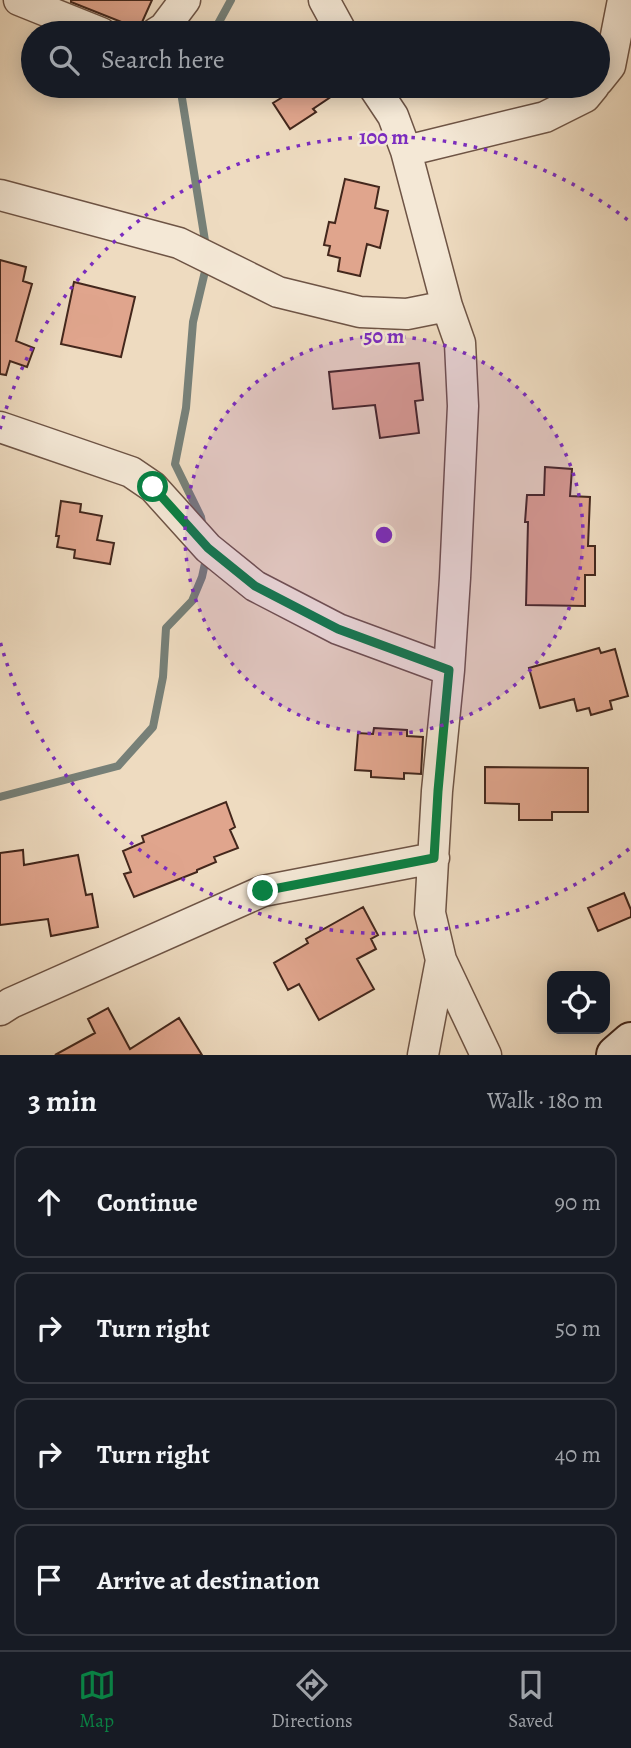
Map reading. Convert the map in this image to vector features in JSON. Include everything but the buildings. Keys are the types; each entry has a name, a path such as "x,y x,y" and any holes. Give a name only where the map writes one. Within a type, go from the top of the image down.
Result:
{"main road":[{"path":"616,1055 631,1042"}],"street":[{"path":"19,0 71,21"},
{"path":"168,21 185,0"},
{"path":"324,0 335,21"},
{"path":"610,66 623,0"},
{"path":"381,98 393,116 406,151 447,306 460,343 463,407 449,670 430,913 441,960 486,1055"},
{"path":"406,151 545,117 583,98"},
{"path":"0,195 179,243 278,292 325,304 360,312 407,314 447,306"},
{"path":"0,427 131,472 153,487 208,548 255,586 338,629 449,670"},
{"path":"0,1010 263,891 434,858"},
{"path":"423,1055 441,960"}],"waterway":[{"path":"220,21 231,0"},
{"path":"182,98 206,247"},
{"path":"203,528 201,517 175,464 186,408 193,322 207,263"},
{"path":"0,797 118,766 153,727 163,677 166,628 192,601 202,577 207,554"}],"route":[{"path":"153,487 208,548 255,586 338,629 449,670 434,858 263,891"}]}
